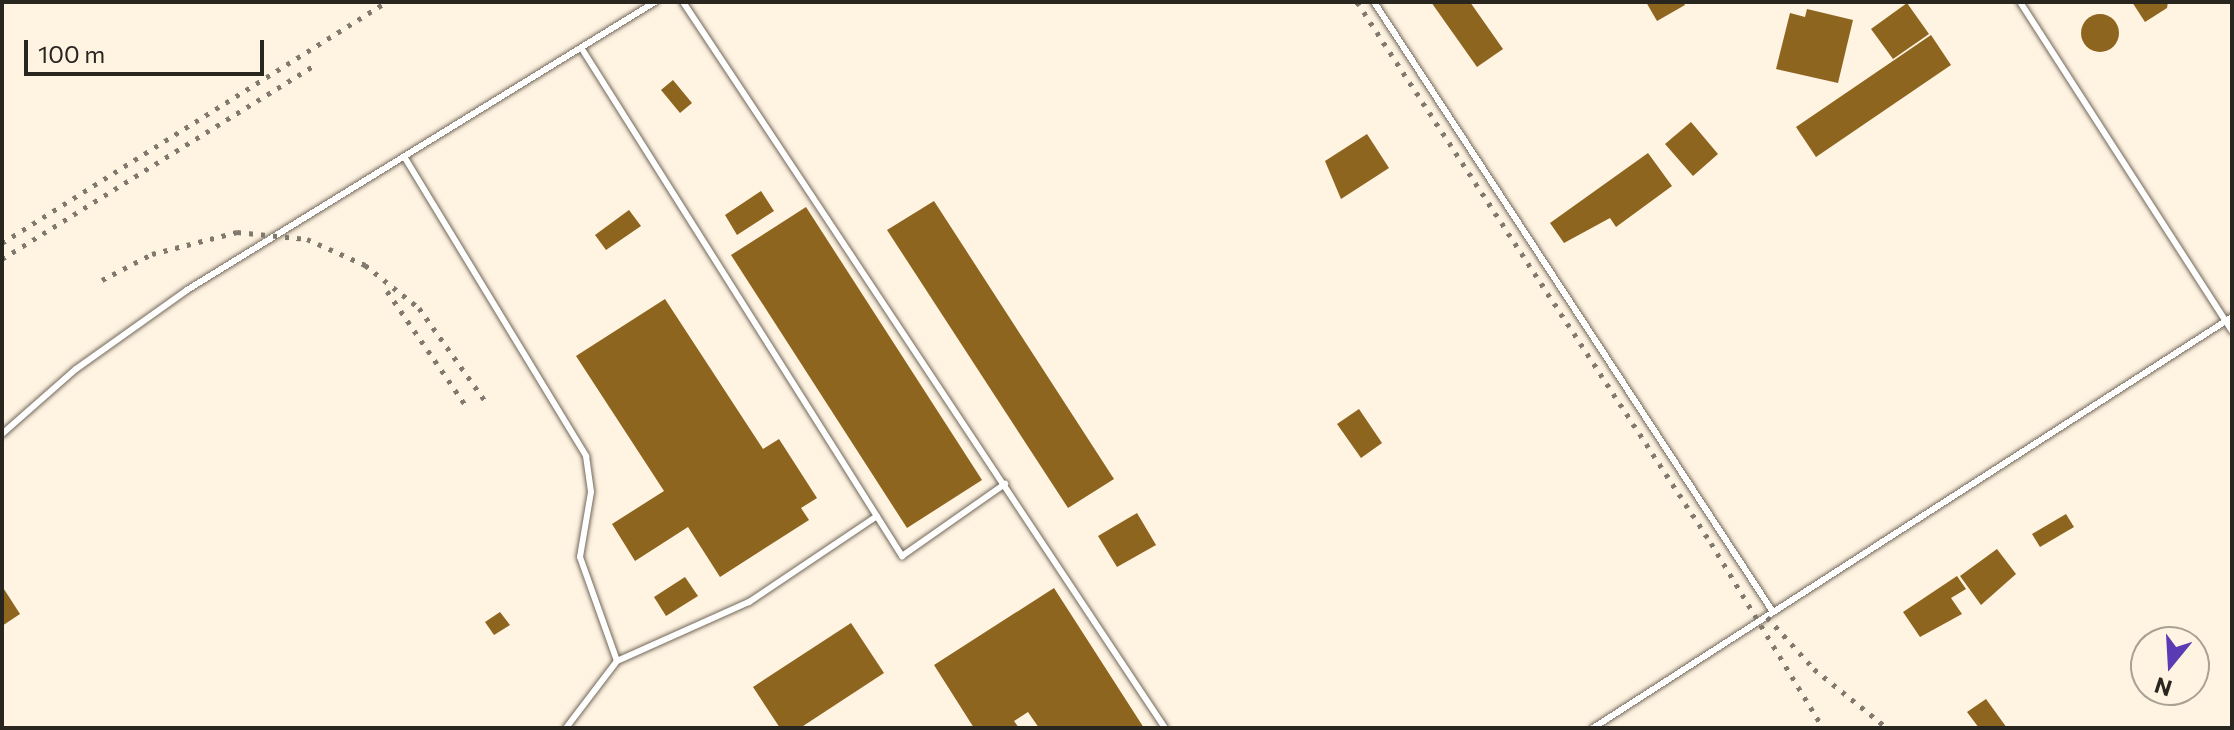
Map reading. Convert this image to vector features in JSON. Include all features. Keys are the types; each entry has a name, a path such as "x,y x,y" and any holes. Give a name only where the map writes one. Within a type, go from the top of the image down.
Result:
{"lane":[{"path":"2,434 76,369 187,290 655,2"},
{"path":"683,2 1165,728"},
{"path":"1374,2 1773,612"},
{"path":"2020,2 2229,319 2232,331"},
{"path":"582,49 902,556 1005,484"},
{"path":"405,158 586,456 591,492 580,557 617,661"},
{"path":"1593,728 2229,319"},
{"path":"566,728 617,661 749,602 877,516"}],"building":[{"path":"1431,2 1470,2 1503,49 1477,67"},
{"path":"1646,2 1683,2 1685,5 1657,21"},
{"path":"2132,2 2168,2 2167,8 2145,22"},
{"path":"1907,3 1929,34 1893,59 1871,29"},
{"path":"1807,9 1853,20 1838,83 1776,69 1790,13 1805,17"},
{"path":"2100,14 2114,19 2119,33 2114,47 2100,52 2086,47 2081,33 2086,19"},
{"path":"1931,35 1951,65 1816,157 1796,127"},
{"path":"673,80 692,103 680,113 661,90"},
{"path":"1691,122 1718,154 1693,176 1665,144"},
{"path":"1367,134 1389,168 1341,199 1325,161"},
{"path":"1648,153 1672,186 1616,227 1610,218 1564,243 1550,223"},
{"path":"761,191 774,211 737,235 725,215"},
{"path":"934,201 1114,479 1068,508 887,230"},
{"path":"806,207 982,480 907,528 731,255"},
{"path":"629,210 641,226 606,250 595,235"},
{"path":"665,299 763,449 779,439 817,498 801,508 809,520 720,577 688,527 635,561 612,524 664,491 576,356"},
{"path":"1359,409 1382,443 1361,458 1337,424"},
{"path":"1137,513 1156,545 1117,567 1098,536"},
{"path":"2066,514 2074,527 2040,547 2032,534"},
{"path":"1997,549 2016,574 1981,605 1960,576"},
{"path":"1957,576 1966,589 1951,598 1962,614 1920,637 1903,612"},
{"path":"685,577 698,596 666,616 654,597"},
{"path":"2,586 20,614 2,626"},
{"path":"1054,588 1144,728 1039,728 1028,712 1014,721 1019,728 974,728 934,665"},
{"path":"500,612 510,625 494,635 485,622"},
{"path":"851,623 884,673 800,728 780,728 753,687"},
{"path":"1986,699 2007,728 1979,728 1967,712"}],"railway":[{"path":"2,243 386,2"},
{"path":"1357,2 1711,543 1823,728"},
{"path":"2,259 312,67"},
{"path":"102,280 152,254 237,232 307,239 365,265 419,308 485,401"},
{"path":"387,291 466,406"},
{"path":"1767,617 1814,669 1887,728"}]}
